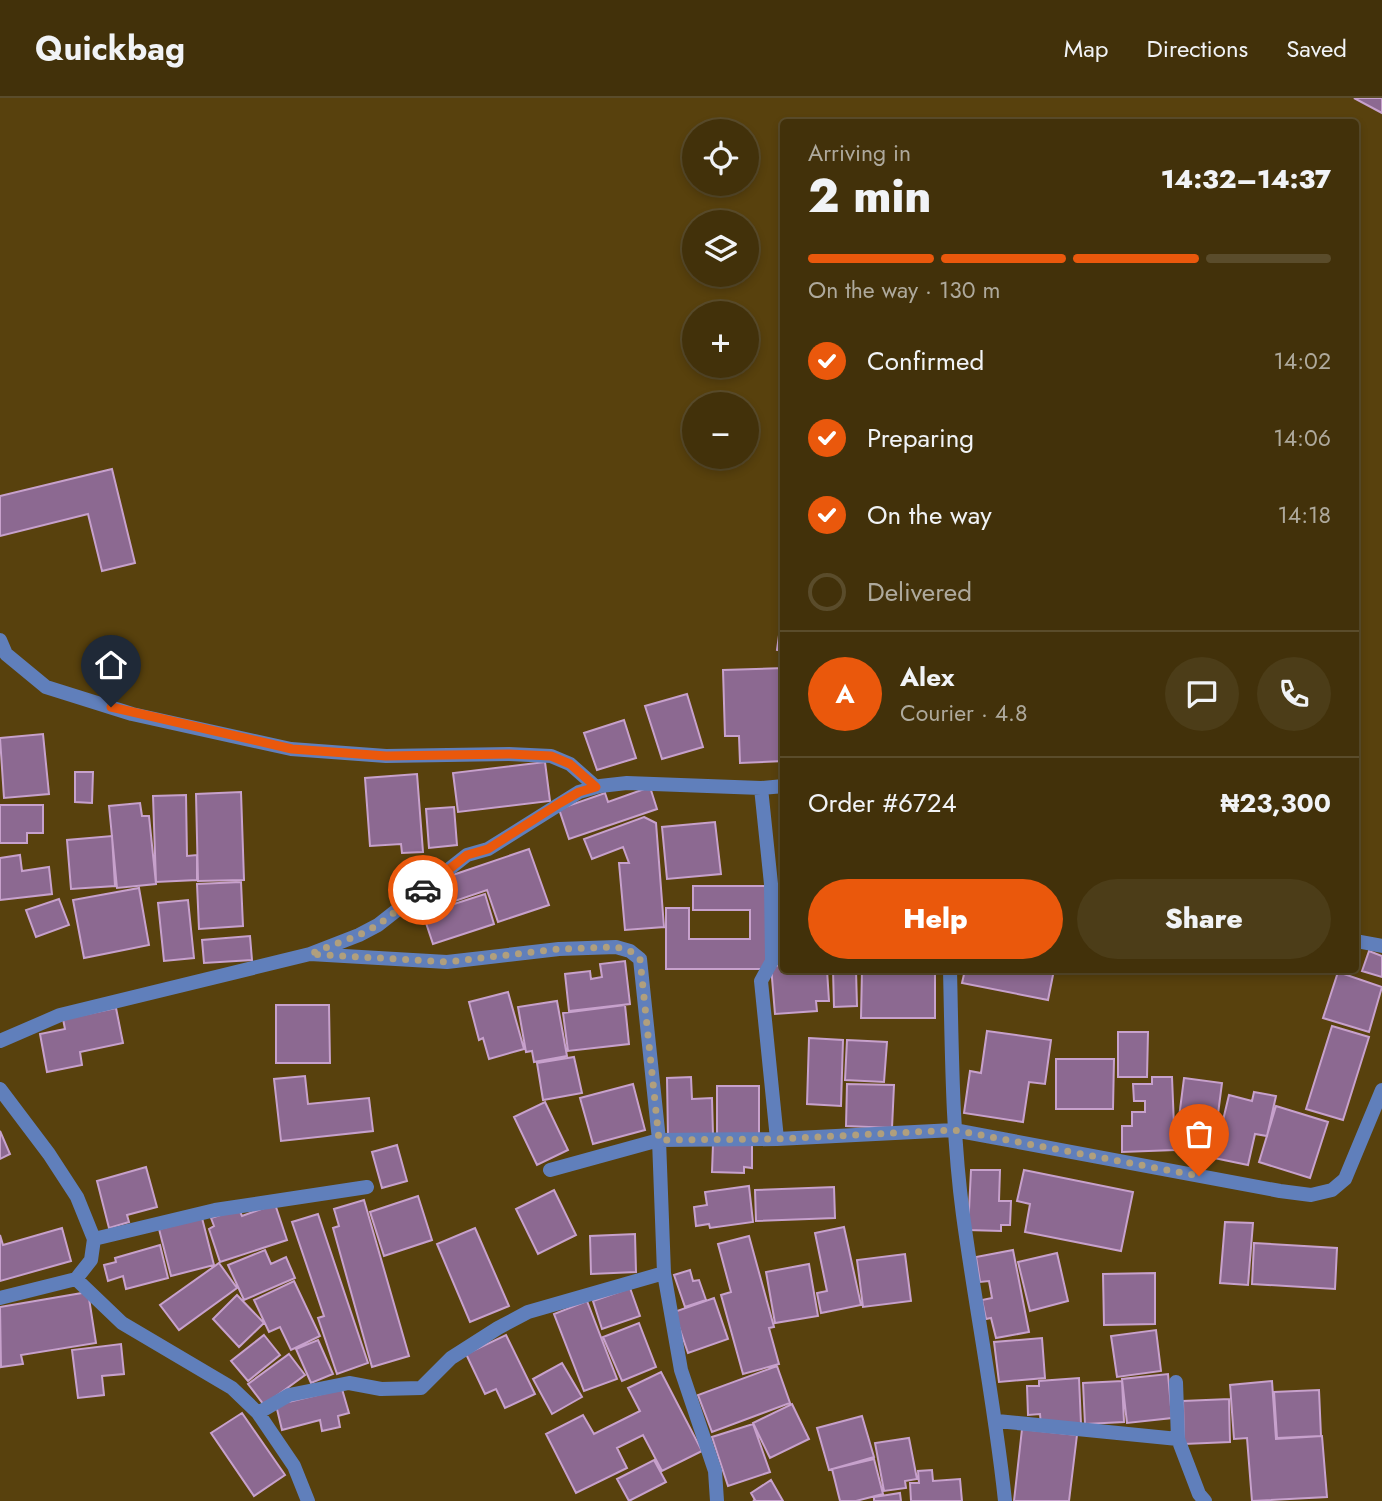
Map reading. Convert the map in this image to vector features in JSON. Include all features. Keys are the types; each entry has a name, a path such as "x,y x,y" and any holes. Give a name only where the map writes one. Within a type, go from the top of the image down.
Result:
{"street":[{"path":"0,640 6,654 46,687 132,714 292,749 386,756 551,756 570,764 596,787"},
{"path":"0,1041 60,1015 310,954 359,935 378,925 467,855 488,849 579,792 626,783 780,786"},
{"path":"761,788 771,884 772,961 761,981 777,1139"},
{"path":"1359,942 1382,946"},
{"path":"310,954 447,962 559,949 616,947 630,951 640,959 659,1140 664,1273 681,1370 715,1471 717,1501"},
{"path":"950,973 954,1130 963,1215 997,1421 1005,1501"},
{"path":"0,1089 77,1196 94,1239 91,1260 76,1279 0,1298"},
{"path":"550,1170 659,1140 777,1139 954,1130 1311,1195 1332,1190 1345,1179 1382,1090"},
{"path":"94,1239 215,1210 367,1187"},
{"path":"258,1413 289,1395 349,1383 381,1389 421,1388 451,1358 528,1312 664,1273"},
{"path":"76,1279 122,1324 232,1388 258,1413 294,1466 308,1501"},
{"path":"1177,1382 1178,1439 1199,1494 1205,1501"},
{"path":"997,1421 1178,1439"}],"building":[{"path":"1354,98 1382,98 1382,113"},
{"path":"112,469 135,563 102,571 88,514 0,536 0,496"},
{"path":"780,628 780,650 777,650"},
{"path":"780,668 780,761 740,763 739,736 725,736 723,670"},
{"path":"687,694 703,747 662,759 645,706"},
{"path":"624,720 636,758 597,770 584,733"},
{"path":"43,734 49,794 4,798 0,738"},
{"path":"545,762 550,801 458,812 453,773"},
{"path":"75,772 93,772 92,803 75,802"},
{"path":"417,774 423,852 402,853 401,844 370,846 365,778"},
{"path":"650,787 657,809 569,839 559,809 605,793 608,802"},
{"path":"241,792 244,880 198,881 196,794"},
{"path":"186,795 187,856 197,855 197,880 156,882 153,796"},
{"path":"140,803 142,816 149,816 156,884 117,888 109,806"},
{"path":"0,805 43,805 43,833 27,833 27,843 0,843"},
{"path":"454,807 457,845 429,848 426,809"},
{"path":"644,817 656,823 664,927 625,930 619,863 629,863 623,847 592,859 584,839"},
{"path":"715,822 721,874 667,879 662,827"},
{"path":"112,836 115,886 71,889 67,840"},
{"path":"529,849 549,905 498,922 487,890 452,902 444,878"},
{"path":"20,855 22,871 49,867 52,894 0,900 0,858"},
{"path":"241,882 243,926 199,929 197,884"},
{"path":"693,886 766,886 766,969 666,969 666,908 689,908 689,939 750,939 750,910 693,910"},
{"path":"139,888 149,945 84,958 73,900"},
{"path":"485,894 494,924 433,944 423,914"},
{"path":"59,899 69,925 36,937 26,910"},
{"path":"188,900 194,958 164,961 158,903"},
{"path":"250,936 252,960 204,963 202,940"},
{"path":"1369,951 1382,956 1382,977 1362,971"},
{"path":"625,961 630,1004 569,1011 565,974 590,971 591,979 602,977 600,964"},
{"path":"780,965 780,973 827,973 829,1001 816,1001 817,1011 775,1014 771,966"},
{"path":"833,973 856,973 857,1006 834,1007"},
{"path":"862,973 935,973 935,1018 861,1018"},
{"path":"964,973 1053,973 1048,1000 962,983"},
{"path":"1338,973 1382,987 1369,1032 1323,1018"},
{"path":"508,992 524,1049 489,1059 483,1038 479,1040 469,1002"},
{"path":"557,1001 567,1056 534,1062 532,1051 526,1052 518,1007"},
{"path":"276,1005 329,1005 330,1063 276,1063"},
{"path":"625,1005 629,1044 568,1051 563,1013"},
{"path":"116,1008 123,1043 80,1052 82,1065 47,1072 40,1034 65,1029 63,1019"},
{"path":"1332,1026 1369,1037 1343,1120 1306,1109"},
{"path":"987,1031 1051,1040 1045,1084 1029,1082 1023,1122 964,1113 970,1071 981,1073"},
{"path":"1118,1032 1148,1032 1147,1077 1118,1077"},
{"path":"809,1038 843,1040 841,1106 807,1104"},
{"path":"847,1040 887,1042 884,1082 845,1080"},
{"path":"574,1057 582,1093 543,1100 537,1063"},
{"path":"1056,1059 1114,1059 1113,1109 1056,1109"},
{"path":"305,1076 308,1104 369,1098 373,1131 281,1141 274,1079"},
{"path":"691,1077 692,1099 712,1098 713,1135 668,1137 667,1078"},
{"path":"1152,1077 1172,1077 1175,1150 1122,1152 1122,1126 1132,1126 1132,1112 1145,1112 1145,1101 1134,1101 1133,1084 1152,1084"},
{"path":"1184,1078 1222,1083 1213,1153 1175,1149"},
{"path":"633,1084 645,1130 593,1144 580,1098"},
{"path":"847,1084 894,1085 892,1128 846,1126"},
{"path":"717,1086 759,1086 759,1134 717,1134"},
{"path":"1254,1092 1276,1096 1267,1136 1255,1134 1248,1165 1214,1158 1229,1095 1252,1101"},
{"path":"545,1102 568,1150 537,1165 514,1117"},
{"path":"1276,1106 1328,1122 1310,1178 1259,1162"},
{"path":"0,1131 10,1154 0,1159"},
{"path":"713,1144 752,1145 752,1168 744,1167 744,1173 712,1172"},
{"path":"397,1145 407,1181 382,1188 372,1152"},
{"path":"146,1167 157,1207 127,1215 129,1222 109,1228 97,1181"},
{"path":"971,1170 1000,1170 999,1201 1011,1201 1010,1225 1001,1225 1001,1231 968,1230"},
{"path":"1024,1170 1133,1192 1121,1251 1025,1232 1030,1204 1017,1201"},
{"path":"749,1186 753,1222 710,1228 709,1224 696,1226 694,1207 707,1205 705,1192"},
{"path":"834,1187 835,1218 756,1221 755,1190"},
{"path":"554,1190 576,1235 538,1254 516,1209"},
{"path":"418,1196 432,1240 384,1256 370,1212"},
{"path":"364,1200 409,1356 372,1367 333,1228 339,1226 334,1209"},
{"path":"275,1204 287,1240 220,1262 209,1229 214,1226 211,1218 239,1209 242,1216"},
{"path":"318,1214 368,1363 337,1374 318,1318 324,1316 292,1222"},
{"path":"202,1218 214,1265 171,1276 159,1229"},
{"path":"1225,1222 1253,1223 1248,1285 1220,1283"},
{"path":"844,1227 861,1305 821,1313 817,1293 827,1291 815,1233"},
{"path":"62,1228 71,1261 0,1281 0,1235 3,1245"},
{"path":"475,1228 509,1306 470,1322 437,1244"},
{"path":"635,1234 636,1272 591,1274 590,1236"},
{"path":"749,1236 774,1327 769,1328 779,1364 743,1374 721,1295 731,1292 718,1244"},
{"path":"1254,1243 1337,1248 1335,1289 1252,1284"},
{"path":"160,1245 168,1278 126,1289 123,1276 108,1281 104,1265 116,1262 115,1258"},
{"path":"265,1250 271,1264 286,1257 295,1278 244,1300 228,1265"},
{"path":"1013,1250 1029,1332 996,1338 991,1318 986,1319 982,1300 992,1298 989,1281 980,1282 976,1257"},
{"path":"1057,1253 1068,1301 1030,1311 1018,1262"},
{"path":"905,1254 911,1301 863,1307 857,1260"},
{"path":"219,1263 237,1288 179,1330 160,1305"},
{"path":"809,1264 818,1316 775,1323 766,1272"},
{"path":"690,1270 693,1281 699,1280 706,1300 685,1307 674,1275"},
{"path":"1155,1273 1155,1324 1104,1325 1103,1274"},
{"path":"294,1281 320,1336 291,1350 280,1327 269,1332 254,1300"},
{"path":"630,1288 640,1316 602,1329 593,1301"},
{"path":"88,1292 96,1343 21,1355 23,1364 1,1367 0,1307"},
{"path":"237,1295 264,1323 239,1347 213,1319"},
{"path":"714,1298 728,1339 688,1353 674,1312"},
{"path":"587,1301 617,1379 584,1391 554,1314"},
{"path":"639,1323 656,1367 622,1381 603,1337"},
{"path":"1156,1330 1161,1371 1117,1377 1111,1336"},
{"path":"264,1335 280,1355 248,1381 231,1361"},
{"path":"506,1335 535,1394 505,1408 496,1389 485,1394 466,1354"},
{"path":"1042,1338 1045,1378 999,1382 994,1342"},
{"path":"318,1340 333,1374 311,1383 296,1349"},
{"path":"121,1344 124,1374 102,1376 104,1395 78,1398 72,1350"},
{"path":"289,1354 305,1375 264,1405 248,1384"},
{"path":"562,1363 582,1397 552,1414 533,1379"},
{"path":"777,1366 790,1403 712,1432 698,1395"},
{"path":"661,1372 702,1451 662,1471 643,1435 617,1448 627,1468 576,1493 546,1434 583,1415 594,1434 640,1411 628,1388"},
{"path":"1168,1374 1172,1418 1127,1423 1122,1379"},
{"path":"1079,1378 1081,1424 1041,1426 1040,1414 1028,1415 1027,1386 1039,1386 1039,1381"},
{"path":"1122,1381 1124,1422 1085,1424 1083,1383"},
{"path":"1272,1381 1276,1439 1322,1436 1327,1497 1252,1501 1247,1438 1234,1439 1230,1385"},
{"path":"342,1389 349,1413 338,1416 340,1427 322,1431 320,1420 282,1430 276,1405"},
{"path":"1319,1390 1321,1436 1277,1438 1274,1392"},
{"path":"1229,1399 1230,1442 1184,1444 1183,1401"},
{"path":"792,1404 809,1439 770,1458 753,1423"},
{"path":"242,1413 285,1475 254,1496 211,1433"},
{"path":"862,1416 874,1457 829,1470 817,1428"},
{"path":"753,1424 770,1472 728,1486 712,1437"},
{"path":"1022,1429 1077,1435 1069,1501 1014,1501"},
{"path":"909,1438 917,1479 905,1481 906,1488 884,1491 875,1443"},
{"path":"874,1459 883,1494 856,1501 840,1501 832,1469"},
{"path":"654,1460 666,1482 629,1501 617,1479"},
{"path":"932,1470 933,1481 960,1479 962,1501 911,1501 910,1483 919,1483 918,1471"},
{"path":"771,1480 783,1501 753,1501 755,1500 751,1493"},
{"path":"900,1493 901,1501 874,1501 874,1497"}],"way so far":[{"path":"423,890 378,925 310,954 447,962 559,949 616,947 630,951 640,959 659,1140 777,1139 954,1130 1199,1176"}],"route":[{"path":"111,707 292,749 386,756 551,756 570,764 596,787 579,792 488,849 467,855 423,890"}]}
